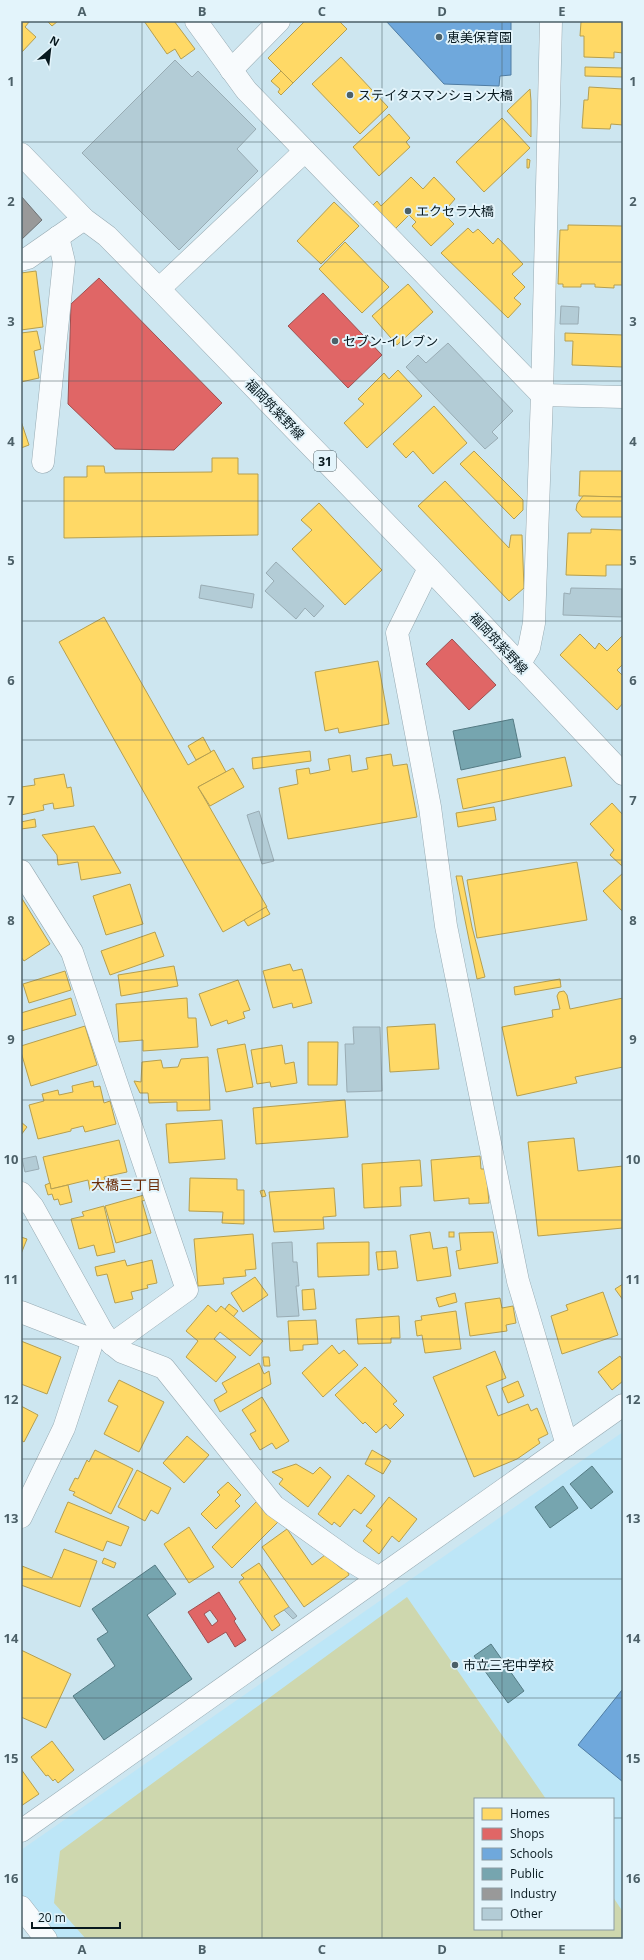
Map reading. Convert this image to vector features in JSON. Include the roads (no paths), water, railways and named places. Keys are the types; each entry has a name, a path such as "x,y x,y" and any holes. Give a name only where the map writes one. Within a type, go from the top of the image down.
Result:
{"street":[{"path":"196,21 246,90 542,395 623,397"},
{"path":"231,70 279,21"},
{"path":"519,665 529,648 534,623 542,395 551,21"},
{"path":"160,290 305,151"},
{"name":"福岡筑紫野線","path":"21,154 84,219 107,236 160,290 429,568 519,665 620,768"},
{"path":"21,260 28,258 84,219"},
{"path":"43,462 64,262 58,237"},
{"path":"429,568 398,633 430,807 446,926 518,1281 567,1445"},
{"path":"21,871 72,952 187,1290 102,1339 64,1428 21,1517"},
{"path":"21,1193 33,1207 102,1339"},
{"path":"21,1312 102,1339 122,1352 164,1368 274,1506 351,1561 379,1578"},
{"path":"21,1831 623,1405"},
{"path":"21,1907 46,1939"}],"place":[{"name":"恵美保育園","path":"439,37"},
{"name":"ステイタスマンション大橋","path":"350,95"},
{"name":"エクセラ大橋","path":"408,211"},
{"name":"セブン-イレブン","path":"335,341"},
{"name":"市立三宅中学校","path":"455,1665"}],"district":[{"name":"大橋三丁目","path":"126,1184"}]}
